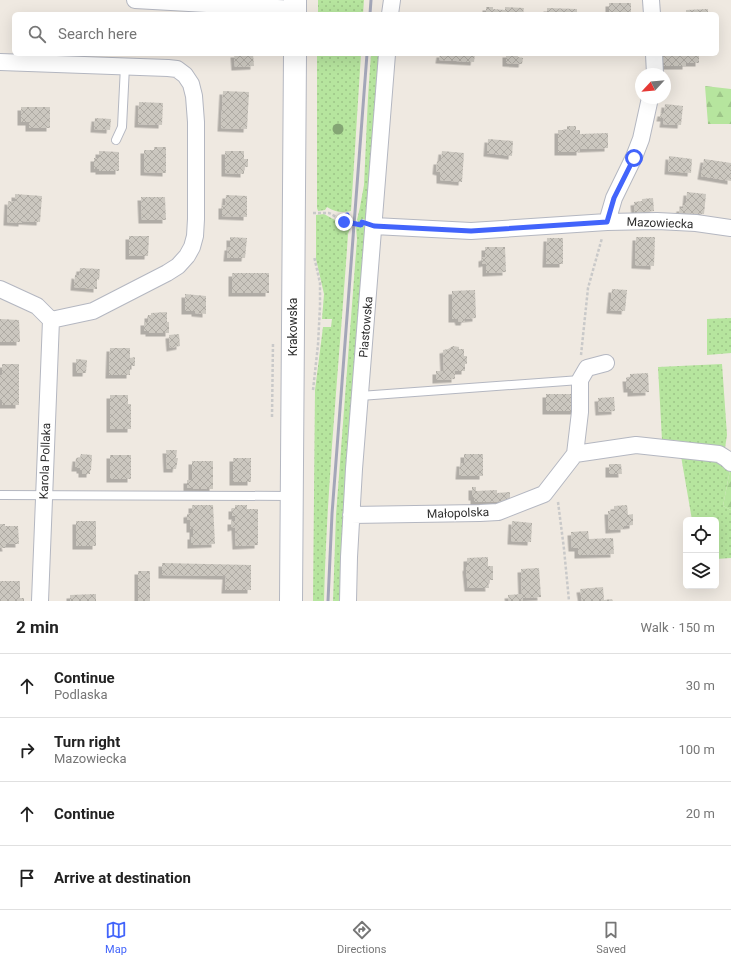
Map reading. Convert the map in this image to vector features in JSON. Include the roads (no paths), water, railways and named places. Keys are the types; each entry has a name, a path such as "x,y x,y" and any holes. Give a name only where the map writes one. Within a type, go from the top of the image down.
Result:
{"main road":[{"name":"Krakowska","path":"291,601 295,56"}],"street":[{"path":"135,0 295,8"},
{"path":"390,12 392,0"},
{"path":"651,0 652,12"},
{"name":"Piastowska","path":"348,601 351,515 387,56"},
{"path":"654,56 655,68"},
{"path":"0,62 177,69 185,75 191,84 194,96 196,122 195,236 192,247 187,256 178,266 93,310 51,320 37,306 0,289"},
{"path":"607,222 614,198 634,158 641,139 649,104"},
{"name":"Mazowiecka","path":"374,226 471,231 607,222 656,221 696,223 731,228"},
{"name":"Karola Pollaka","path":"40,601 51,320"},
{"path":"606,363 587,368 580,380 580,412 575,454 636,445 719,454 731,463"},
{"name":"Małopolska","path":"351,515 498,512 544,494 575,454"}],"lane":[{"path":"116,140 122,127 125,66"},
{"path":"360,396 580,380"},
{"path":"0,495 292,496"}],"railway":[{"path":"370,12 371,0"},
{"path":"328,601 332,514 367,56"}]}
